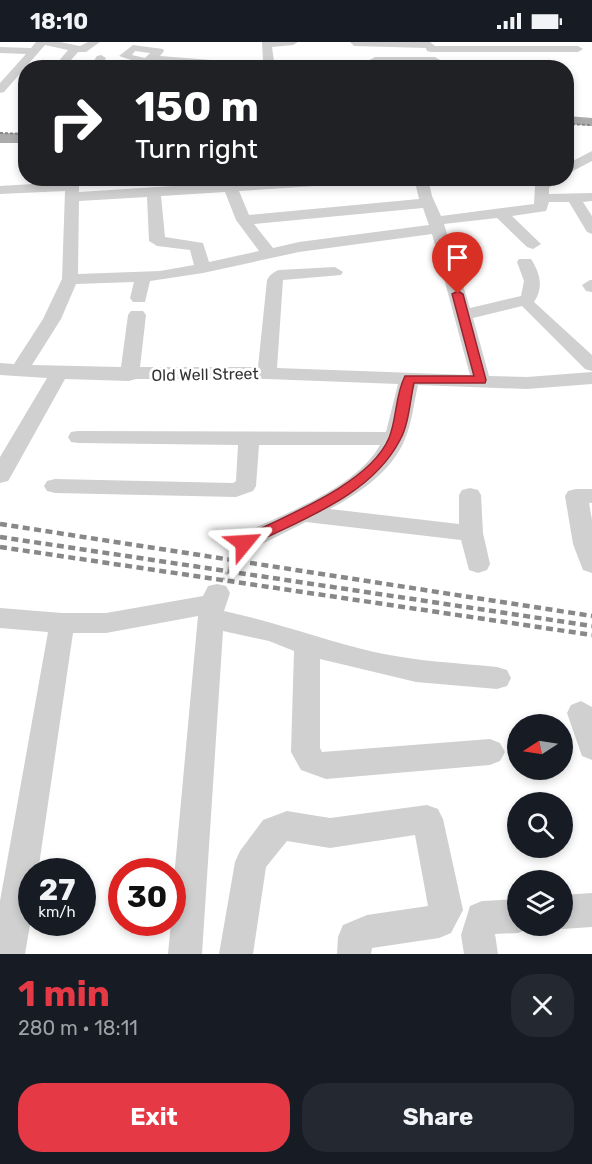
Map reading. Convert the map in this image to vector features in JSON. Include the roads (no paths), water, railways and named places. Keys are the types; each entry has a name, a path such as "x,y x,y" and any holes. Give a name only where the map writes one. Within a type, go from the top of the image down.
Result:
{"main road":[{"path":"574,121 592,122"},
{"path":"574,129 592,130"},
{"path":"0,132 18,132"},
{"path":"0,138 18,138"}],"street":[{"path":"267,60 265,44 293,43 300,60"},
{"path":"354,43 432,53"},
{"path":"3,47 41,45 83,50 100,44 132,58 159,51 150,58 169,60"},
{"path":"28,60 41,45"},
{"path":"65,60 75,49"},
{"path":"375,60 432,53 582,51"},
{"path":"5,88 18,72"},
{"path":"574,166 592,155"},
{"path":"0,190 70,187 154,193 214,186"},
{"path":"223,186 268,252"},
{"path":"421,186 465,315 481,380"},
{"path":"70,279 143,276 203,268 268,252 541,208 542,186"},
{"path":"9,370 52,319 70,279 70,187"},
{"path":"154,193 157,241 197,246 203,268"},
{"path":"573,197 592,229"},
{"path":"541,198 592,197"},
{"path":"244,220 427,203"},
{"path":"500,213 533,244"},
{"path":"465,315 527,300 533,292 533,285 525,262"},
{"path":"267,373 275,280 284,273 335,272"},
{"path":"129,375 143,276"},
{"path":"531,306 590,380"},
{"name":"Old Well Street","path":"9,370 59,374 129,375 267,373 481,380 527,384 590,380"},
{"path":"0,476 59,374"},
{"path":"244,543 346,491 380,462 395,439 409,379"},
{"path":"78,437 395,439"},
{"path":"55,486 236,490 245,486 247,481 249,438"},
{"path":"470,495 471,533 478,564"},
{"path":"590,550 576,496 592,496"},
{"path":"304,514 471,533"},
{"path":"185,954 213,605"},
{"path":"1,621 106,623 213,605 307,645 405,669 497,678"},
{"path":"8,954 62,623"},
{"path":"307,645 304,748 306,757 314,764 326,766 490,752"},
{"path":"580,712 592,747"},
{"path":"236,954 251,862 274,830 286,826 330,833 427,819 446,910 439,921 361,934 355,937 354,954"},
{"path":"573,911 592,910"},
{"path":"481,954 478,935 483,918 507,917"}],"railway":[{"path":"574,124 592,125"},
{"path":"0,133 18,134"},
{"path":"0,524 592,616"},
{"path":"0,537 592,626"},
{"path":"0,547 592,635"}]}
